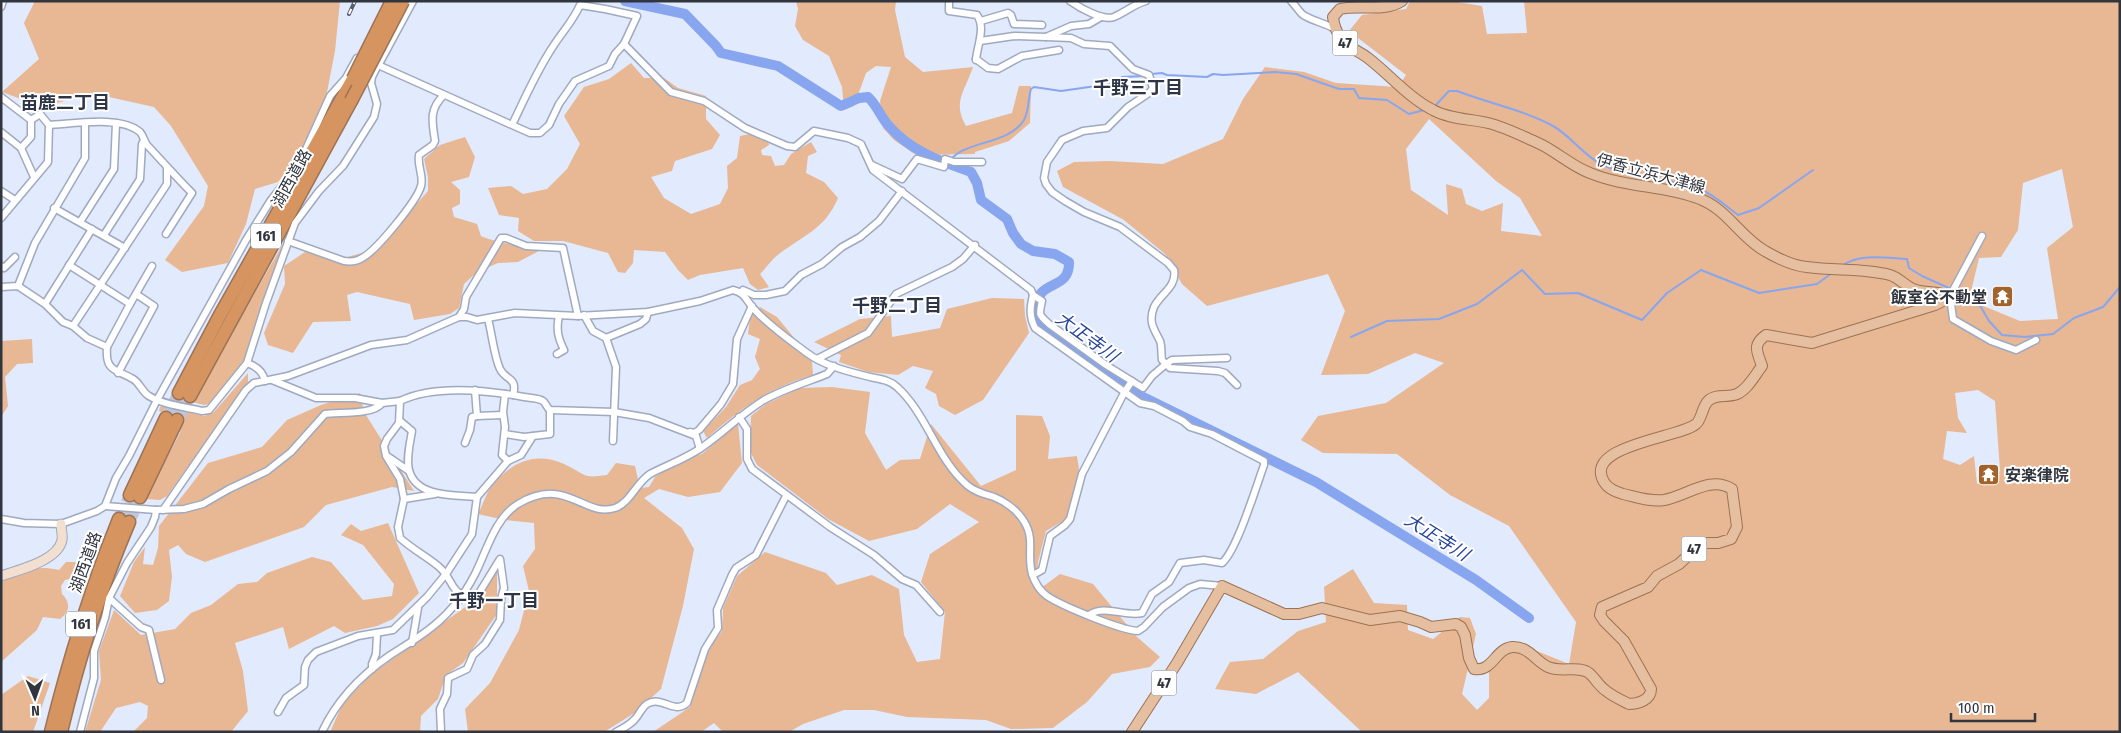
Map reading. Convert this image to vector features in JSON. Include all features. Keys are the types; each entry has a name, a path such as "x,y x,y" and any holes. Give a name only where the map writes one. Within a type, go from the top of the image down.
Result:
{"highway":[{"name":"湖西道路","path":"392,1 353,79 219,317 185,394 351,101 403,1"},
{"path":"135,496 172,419"},
{"name":"湖西道路","path":"51,732 77,636 96,577 124,520 74,676 61,732"},
{"path":"70,732 92,620"},
{"path":"44,732 57,689 77,636"}],"main road":[{"name":"47","path":"1336,30 1334,17 1340,9 1359,6 1376,8 1402,1"},
{"name":"伊香立浜大津線","path":"1336,30 1349,46 1366,56 1429,108 1441,114 1490,124 1522,136 1548,147 1574,165 1590,173 1618,182 1669,190 1701,199 1718,209 1763,250 1806,267 1848,269 1889,275 1896,277 1915,290 1942,294 1951,293"},
{"name":"47","path":"1132,732 1222,586 1284,614 1299,614 1322,608 1370,620 1400,616 1430,627 1456,624 1461,627 1465,635 1469,658 1474,669 1487,668 1504,649 1520,648 1526,650 1546,666 1559,671 1576,670 1588,672 1604,690 1629,704 1643,701 1651,694 1651,689 1624,641 1600,615 1602,607 1648,586 1657,576 1679,564 1695,549 1705,543 1718,544 1731,539 1737,528 1732,489 1724,484 1713,483 1665,500 1651,501 1614,491 1604,482 1601,470 1605,460 1635,444 1686,430 1696,424 1708,401 1719,395 1736,395 1746,387 1762,366 1756,347 1758,340 1766,335 1812,343 1935,305 1951,293"}],"street":[{"path":"1,7 3,1"},
{"path":"1,519 24,523 61,524 96,512 104,506 116,478 157,400 246,240 270,200 292,177 330,96 346,78 388,1"},
{"path":"152,266 107,347 107,362 118,373 133,379 147,395 157,400 202,411 209,410 248,363 295,223 316,190 342,166 374,116 377,104 371,82 372,77 413,1"},
{"path":"949,1 949,11 977,15 981,21 980,41 976,59 988,68 998,69 1022,56 1059,50"},
{"path":"1070,1 1101,17 1113,18 1136,3 1146,1"},
{"path":"1291,1 1302,14 1311,19 1324,22 1336,30"},
{"path":"359,54 444,95 530,133 540,133 549,125 559,104 575,81 609,66 615,54 624,44 637,16 580,5 566,32 554,44 538,70 512,125"},
{"path":"981,21 1008,13 1012,14 1014,36"},
{"path":"1046,37 1071,26 1089,24 1101,17"},
{"path":"1014,24 1042,25"},
{"path":"980,41 1014,36 1071,38 1084,44 1110,46 1133,69 1149,74 1153,88 1149,93 1128,107 1107,128 1083,131 1062,140 1048,162 1044,178 1052,192 1084,212 1120,227 1168,263 1174,270 1173,283 1154,308 1152,317 1154,332 1160,342 1162,360 1170,368 1225,373 1237,385"},
{"path":"624,44 671,92 704,100 744,128 788,146 795,147 814,131 848,138 861,144 873,170 975,245 1031,290 1042,301 1039,312 1049,324 1106,365 1143,388 1152,376 1172,360 1227,358"},
{"path":"288,241 344,261 353,262 370,252 385,236 419,190 422,177 418,162 419,155 433,145 433,110 436,103 444,95"},
{"path":"1,97 31,120"},
{"path":"1,218 48,162 49,125 40,114 31,120"},
{"path":"21,148 31,137 31,120"},
{"path":"49,125 116,123 132,127 141,132 144,140 165,162 167,168 167,184 126,248 72,326"},
{"path":"80,222 114,169 116,123"},
{"path":"18,286 35,243 85,158 85,124"},
{"path":"1,132 21,148 34,177"},
{"path":"104,235 140,179 142,144 144,140"},
{"path":"872,165 902,180 917,159 944,167 949,160 982,162"},
{"path":"166,234 192,193 167,168"},
{"path":"1,191 15,200"},
{"path":"163,510 246,390 254,383 288,376 371,345 406,340 459,317 477,320 515,313 559,316 648,312 700,301 735,288 754,295 766,295 785,291 801,275 822,264 879,221 902,191"},
{"path":"54,208 126,248"},
{"path":"45,304 92,229"},
{"path":"1982,236 1951,293 1953,319 1991,341 2016,350 2036,340"},
{"path":"459,317 464,308 466,297 501,238 526,246 563,248 581,315 593,331 606,338 616,367 613,441"},
{"path":"817,359 868,333 896,294 952,267 963,259 975,245"},
{"path":"1,266 4,268 15,257"},
{"path":"69,265 130,304"},
{"path":"1,287 18,286 45,304 56,318 72,326 87,338 107,347"},
{"path":"733,290 745,295 752,306 817,359 865,376 892,382 899,388 920,414 932,439 967,485 981,494 995,498 1009,506 1028,527 1031,535 1029,558 1033,576 1036,585 1046,595 1120,628 1138,631 1163,607 1189,588 1200,584 1222,586"},
{"path":"118,373 154,306 136,294"},
{"path":"1033,294 1030,310 1031,320 1035,328 1124,393 1140,403 1154,406 1190,427 1212,434 1264,461 1264,466 1227,559 1222,563 1204,560 1180,563 1169,582 1152,594 1142,613 1133,615 1106,610 1094,611 1089,615"},
{"path":"682,430 694,433 699,430 722,404 733,384 737,339 752,306"},
{"path":"606,338 640,324 646,319 648,312"},
{"path":"557,354 564,350 556,327 559,316"},
{"path":"488,319 501,370 513,382 515,388 513,395"},
{"path":"248,363 256,366 268,381 316,398 355,398 382,403 431,392 475,390 542,401 550,410 550,434 524,437 505,434"},
{"path":"322,732 339,702 360,678 412,643 443,619 462,596 474,576 499,523 508,511 520,503 546,494 557,494 603,510 618,507 623,504 641,481 700,449 739,417 765,400 827,374 834,366"},
{"path":"1033,576 1042,570 1050,536 1066,525 1070,519 1082,474 1132,381"},
{"path":"475,390 477,416"},
{"path":"505,394 503,415 505,434 502,455 508,461"},
{"path":"400,400 400,422 384,446 386,456 400,479 404,499 398,527 400,538 439,567 446,574 453,589 470,600 476,598 500,559 504,588 500,620 485,644 473,655 467,669 448,678 447,694 440,709 441,732"},
{"path":"104,506 163,510 184,509 203,504 267,471 291,452 325,414 372,411 379,408 382,403"},
{"path":"550,410 614,412 660,421 696,436 700,449"},
{"path":"466,443 472,417 503,415"},
{"path":"739,417 747,429 747,458 752,469 780,488 786,496 794,499 830,527 874,555 902,579 916,585 940,612"},
{"path":"400,422 412,431 409,471"},
{"path":"278,712 286,698 304,686 305,667 308,660 316,652 331,644 342,643 358,636 393,630 418,607 446,574 472,534 477,496 508,461 521,455 533,436"},
{"path":"386,456 409,471 416,483 435,494"},
{"path":"404,499 435,494 477,496"},
{"path":"616,732 634,721 647,704 665,702 675,708 682,708 687,703 704,649 718,628 717,610 732,575 736,568 756,555 786,496"},
{"path":"80,732 94,678 94,651 109,598 127,563 151,527 156,510"},
{"path":"1,576 47,559 58,548 62,540 61,524"},
{"path":"109,598 149,630 161,680"},
{"path":"412,643 418,607"},
{"path":"372,669 376,654 377,634"}],"shaded area":[{"path":"35,1 340,1 335,51 321,123 293,164 278,182 255,189 246,224 228,263 182,272 165,260 204,206 208,186 171,126 154,107 109,97 75,98 42,107 2,92 39,59 24,23"},
{"path":"796,1 896,1 895,10 905,57 923,72 973,67 960,103 962,118 966,126 1012,113 1019,86 1031,86 1030,123 1009,141 975,152 975,154 916,155 894,140 883,128 880,101 891,67 876,66 866,73 854,106 844,110 842,87 829,56 803,40 795,26 798,9"},
{"path":"1410,1 1451,1 1482,6 1487,34 1527,33 1524,1 2120,1 2120,732 1362,732 1298,672 1256,694 1215,689 1230,662 1263,659 1298,631 1326,622 1324,587 1353,569 1374,603 1407,605 1408,630 1433,639 1460,617 1470,618 1476,634 1462,694 1477,710 1489,698 1489,671 1511,643 1569,664 1576,622 1509,526 1450,495 1397,454 1323,453 1301,440 1318,416 1386,403 1444,363 1415,353 1368,374 1321,375 1345,311 1328,274 1207,306 1182,284 1165,254 1124,220 1063,187 1057,171 1074,162 1110,161 1163,164 1223,139 1243,99 1265,67 1304,72 1336,83 1398,87 1406,75 1349,31 1362,15 1406,9","holes":["1429,119 1496,181 1520,198 1542,236 1501,231 1503,203 1482,211 1466,204 1462,189 1446,184 1448,215 1411,190 1406,149","2062,169 2073,227 2047,248 2058,319 2020,321 1969,300 1979,258 2001,257 2018,230 2023,183","1978,390 1995,401 2000,470 1996,481 1977,484 1974,456 1960,465 1943,459 1947,431 1967,433 1958,418 1955,393"]},
{"path":"631,63 644,78 664,78 678,88 706,96 706,119 720,135 712,149 675,161 672,171 651,177 664,198 691,214 720,204 728,188 727,166 737,158 740,136 765,131 769,145 761,150 762,155 771,156 775,166 784,165 791,154 811,142 817,152 808,156 806,173 824,182 838,198 833,209 820,224 776,256 760,274 769,287 758,290 750,284 743,268 700,275 688,280 665,252 634,250 633,263 625,273 618,272 608,253 563,241 534,241 518,231 519,218 499,215 488,188 511,186 523,194 547,189 567,169 580,144 564,116 584,87 609,79"},
{"path":"465,137 475,157 469,177 451,182 460,190 460,204 452,208 454,217 477,224 481,236 541,250 518,262 498,263 477,272 464,284 459,308 450,314 414,320 410,304 357,292 347,295 351,321 313,322 293,353 268,345 264,333 285,284 284,266 305,252 347,257 362,253 383,242 428,191 428,177 424,159 440,145"},
{"path":"283,244 244,362 210,404 204,405 192,402"},
{"path":"992,298 1024,299 1029,333 983,400 955,415 939,406 936,394 925,388 933,371 913,366 898,375 868,372 839,362 841,355 814,342 860,319 891,316 892,337 940,328 947,309"},
{"path":"760,307 777,317 791,334 812,361 813,375 782,386 756,400 707,438 703,431 726,407 740,385 752,380 760,369 755,357 760,339 748,334 750,318"},
{"path":"32,339 33,363 17,364 5,377 8,406 1,417 1,341"},
{"path":"248,373 248,382 167,496 160,500 145,499 180,433 183,420 159,411 160,407 166,405 204,416 214,412"},
{"path":"832,387 870,392 865,433 886,470 900,460 920,459 931,424 981,486 1016,470 1016,415 1042,416 1050,436 1048,459 1077,456 1082,488 1068,518 1046,531 1038,562 1037,591 1060,574 1093,584 1137,637 1160,657 1150,667 1112,674 1087,702 1053,728 1011,729 986,720 907,717 874,710 844,710 803,724 789,732 723,732 714,723 701,732 653,732 690,707 706,652 722,631 723,608 737,576 765,552 826,573 837,585 872,575 899,589 904,635 917,662 940,659 945,612 921,582 930,554 979,522 950,504 917,529 869,541 828,519 757,465 750,451 751,416 766,404 800,388"},
{"path":"360,393 364,412 414,491 392,487 326,505 304,527 205,562 186,554 178,545 169,550 172,577 169,601 157,610 135,613 120,596 134,562 145,547 143,564 153,565 158,548 159,526 208,463 262,447 287,420 321,405"},
{"path":"738,424 742,463 720,492 688,497 659,489 644,498 682,528 694,549 683,606 661,689 636,712 604,732 468,732 465,709 490,683 519,630 529,591 523,566 535,549 534,523 505,520 478,514 488,492 499,478 515,465 533,459 553,460 588,476 607,475 616,463 635,466 640,488 649,487 655,477 686,458 702,454"},
{"path":"388,523 419,593 393,619 377,626 345,633 334,626 289,649 283,627 235,643 243,671 248,711 231,732 133,732 147,718 148,706 140,702 116,708 100,732 85,732 101,680 99,651 114,610 141,635 175,629 191,613 211,605 238,584 257,582 267,573 312,557 331,562 363,600 392,596 394,584 363,545 341,535 351,524 361,531"},
{"path":"66,562 85,562 88,567 82,576 65,580 61,586 62,594 68,604 66,613 60,619 43,617 37,630 1,662 1,581 36,568 59,570"},
{"path":"497,570 497,614 463,663 446,675 438,699 421,716 420,732 330,732 343,703 373,673 480,598"},
{"path":"28,676 50,683 33,732 1,732 1,695"}],"waterway":[{"name":"大正寺川","path":"625,1 685,14 721,53 778,66 841,106 859,98 868,97 888,125 906,142 926,154 971,172 977,183 981,200 1007,219 1013,233 1021,244 1033,251 1055,254 1069,262 1065,277 1044,290 1036,302 1035,318 1043,325 1143,397 1316,482 1476,580 1529,618"},
{"path":"1151,74 1162,73 1167,75 1207,77 1213,74 1275,72 1296,74 1339,89 1354,89 1359,98 1387,100 1409,114 1424,110"},
{"path":"948,164 954,156 963,150 1007,135 1016,129 1026,116 1031,89 1034,87 1061,91 1110,84 1122,77 1144,76"},
{"path":"1434,107 1449,91 1457,91 1518,111 1553,126 1566,135 1588,156 1601,164 1625,173 1675,182 1700,189 1715,197 1738,215 1759,208 1813,170"},
{"path":"1842,266 1856,259 1864,258 1907,259 1909,268 1951,289"},
{"path":"1351,337 1387,321 1439,319 1477,304 1522,270 1545,294 1578,293 1642,320 1667,293 1701,270 1759,293 1817,284 1832,273"},
{"path":"1955,291 1981,307 1989,321 2002,335 2025,337 2053,334 2074,318 2103,307 2120,287"},
{"path":"712,732 717,732"}],"tunnel":[{"path":"166,418 179,393"},
{"path":"177,420 190,396"},
{"path":"119,519 130,495"},
{"path":"129,522 140,497"}],"railway":[{"path":"349,14 355,1"}],"place":[{"name":"飯室谷不動堂","path":"2003,297"},
{"name":"安楽律院","path":"1989,475"}],"district":[{"name":"千野三丁目","path":"1138,88"},
{"name":"苗鹿二丁目","path":"65,103"},
{"name":"千野二丁目","path":"897,306"},
{"name":"千野一丁目","path":"494,601"}]}
